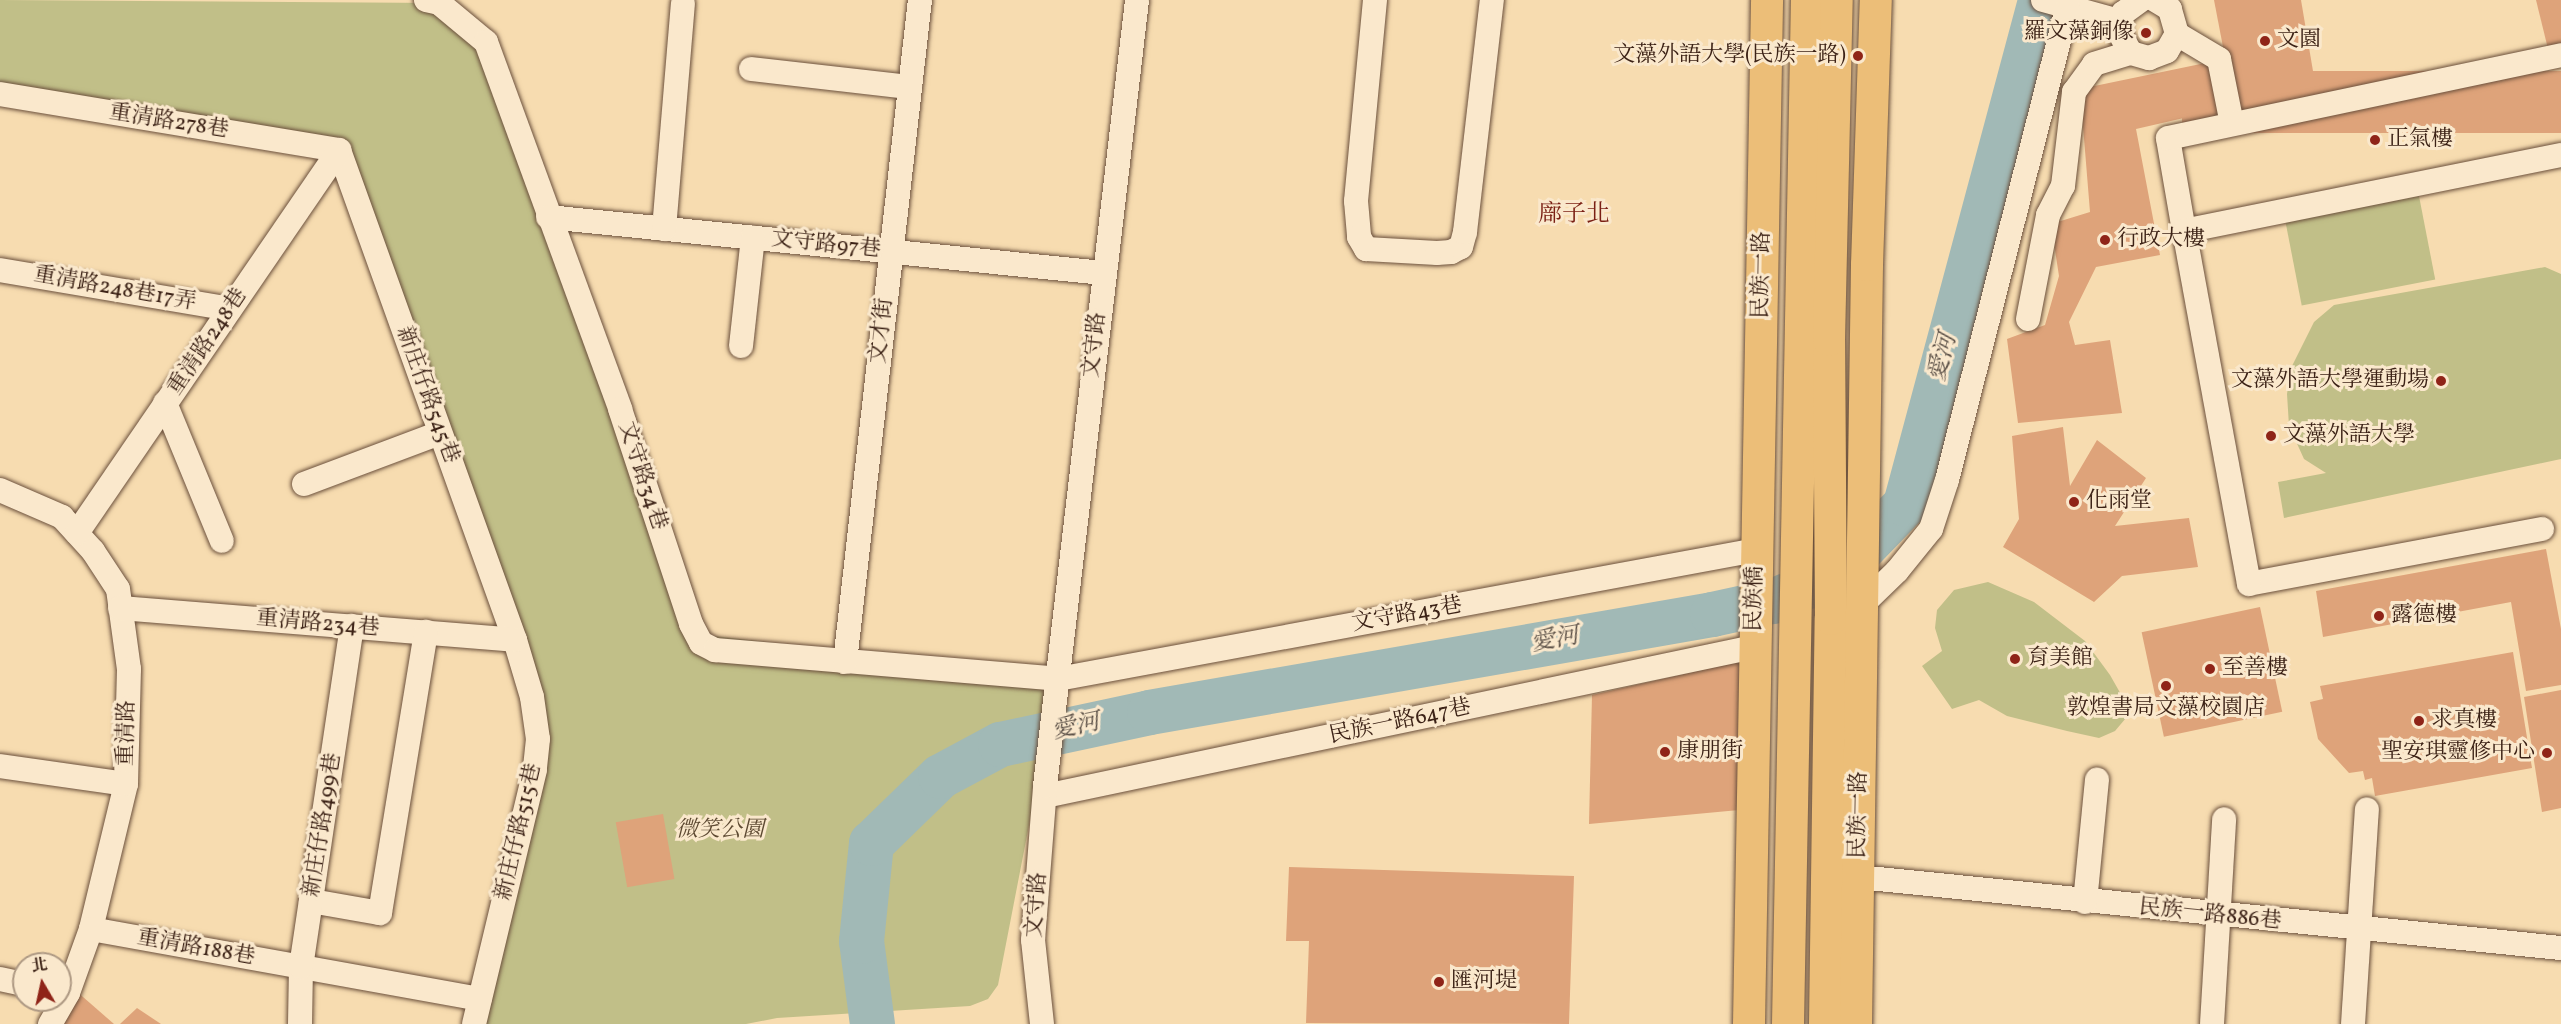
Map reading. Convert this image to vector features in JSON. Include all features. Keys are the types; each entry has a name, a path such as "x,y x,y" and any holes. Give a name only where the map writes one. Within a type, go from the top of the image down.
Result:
{"main road":[{"name":"民族一路","path":"1756,550 1767,0"},
{"name":"民族一路","path":"1797,545 1807,0"},
{"name":"民族一路","path":"1825,1024 1830,619 1829,340 1837,0"},
{"path":"1862,606 1876,0"},
{"name":"民族橋","path":"1795,672 1797,545"},
{"name":"民族橋","path":"1754,661 1756,550"},
{"name":"民族一路","path":"1856,1024 1862,606"},
{"path":"1749,1024 1754,661 1795,672 1788,1024"}],"street":[{"name":"文守路34巷","path":"426,0 439,3 486,42 548,218 620,409 691,624 701,643 715,650 1057,685"},
{"name":"文才街","path":"845,662 920,0"},
{"name":"文守路","path":"1042,1024 1033,940 1045,791 1103,273 1137,0"},
{"path":"1375,0 1356,201 1357,230 1366,249 1437,253 1451,252 1461,247 1465,232 1492,0"},
{"path":"2043,0 2119,21"},
{"path":"2141,0 2129,6 2119,21 2120,39 2131,53 2140,57 2159,56 2173,43 2177,34 2170,9 2155,0"},
{"path":"664,229 683,4"},
{"path":"1862,606 1897,571 1931,529 1947,480 2068,6"},
{"path":"2177,34 2218,59 2232,124"},
{"path":"2028,319 2048,215 2064,186 2074,92 2094,64 2131,53"},
{"path":"2542,529 2249,584 2168,138 2561,55"},
{"path":"751,69 910,87"},
{"name":"重清路278巷","path":"0,94 339,150"},
{"name":"重清路248巷","path":"77,533 339,150"},
{"name":"新庄仔路545巷","path":"339,150 515,640"},
{"path":"2184,231 2561,155"},
{"name":"文守路97巷","path":"548,218 1103,273"},
{"path":"741,346 753,238"},
{"name":"重清路248巷17弄","path":"0,270 230,309"},
{"path":"165,403 222,541"},
{"path":"304,484 440,433"},
{"name":"重清路","path":"0,490 62,517 77,533 118,589 129,669 126,784 91,929 72,973"},
{"name":"文守路43巷","path":"1057,685 1756,550"},
{"name":"重清路234巷","path":"120,608 515,640"},
{"name":"新庄仔路499巷","path":"300,1024 301,967 352,626"},
{"path":"311,902 380,913 426,632"},
{"name":"新庄仔路515巷","path":"474,1024 535,770 538,739 532,698 515,640"},
{"name":"民族一路647巷","path":"1045,791 1754,661"},
{"path":"0,766 126,784"},
{"path":"2085,902 2097,780"},
{"path":"2353,1024 2367,809"},
{"path":"2212,1024 2224,819"},
{"name":"民族一路886巷","path":"1859,877 2218,916 2561,948"},
{"name":"重清路188巷","path":"91,929 480,999"}],"green space":[{"name":"微笑公園","path":"0,0 439,3 486,42 706,635 1058,676 998,985 988,999 970,1006 777,1018 746,1024 486,1024 538,739 339,151 0,92"},
{"path":"2419,196 2435,279 2302,305 2285,222"},
{"path":"2545,267 2561,274 2561,459 2284,518 2278,482 2326,473 2304,459 2289,426 2287,394 2291,368 2314,322 2334,305"},
{"name":"育美館","path":"1988,582 2034,602 2085,641 2110,675 2131,712 2115,731 2099,738 2067,731 2007,716 1979,700 1952,709 1922,666 1942,651 1935,628 1937,610 1954,590"}],"building":[{"name":"文園","path":"2214,0 2301,0 2315,83 2233,99"},
{"path":"2536,0 2561,0 2561,51 2549,53"},
{"name":"行政大樓","path":"2215,61 2223,109 2136,129 2160,255 2096,267 2069,322 2075,345 2110,340 2122,413 2018,423 2007,339 2045,325 2059,276 2051,224 2090,212 2080,89"},
{"path":"2182,71 2561,71 2561,133 2182,133"},
{"name":"化雨堂","path":"2063,427 2070,486 2097,440 2146,478 2115,526 2189,518 2198,567 2122,576 2094,602 2003,547 2019,519 2012,436"},
{"name":"露德樓","path":"2546,549 2561,629 2561,685 2526,691 2511,602 2323,637 2316,591"},
{"name":"至善樓","path":"2260,607 2282,712 2164,737 2142,632"},
{"name":"求真樓","path":"2513,652 2532,768 2375,796 2372,778 2365,780 2363,771 2349,773 2318,739 2310,702 2323,699 2320,686"},
{"name":"康朋街","path":"1741,661 1739,810 1589,824 1592,695"},
{"name":"聖安琪靈修中心","path":"2561,690 2561,808 2542,812 2524,697"},
{"path":"663,814 674,879 627,887 616,822"},
{"name":"匯河堤","path":"1289,867 1574,876 1569,1024 1306,1023 1309,941 1286,941"},
{"path":"75,990 114,1024 55,1024 62,1012 72,1012 72,995"},
{"path":"137,1008 161,1024 120,1024"}],"waterway":[{"name":"愛河","path":"872,1024 861,941 871,843 940,776 1000,744 1149,712 1712,614 1772,601 1838,573 1905,504 2040,0"}],"place":[{"name":"羅文藻銅像","path":"2146,33"},
{"name":"文園","path":"2265,41"},
{"name":"文藻外語大學(民族一路)","path":"1858,56"},
{"name":"正氣樓","path":"2375,140"},
{"name":"行政大樓","path":"2105,240"},
{"name":"文藻外語大學運動場","path":"2441,381"},
{"name":"文藻外語大學","path":"2271,436"},
{"name":"化雨堂","path":"2074,502"},
{"name":"露德樓","path":"2379,616"},
{"name":"育美館","path":"2015,659"},
{"name":"至善樓","path":"2210,669"},
{"name":"敦煌書局文藻校園店","path":"2166,686"},
{"name":"求真樓","path":"2419,721"},
{"name":"康朋街","path":"1665,752"},
{"name":"聖安琪靈修中心","path":"2547,753"},
{"name":"匯河堤","path":"1439,982"}],"district":[{"name":"廍子北","path":"1574,216"}]}
